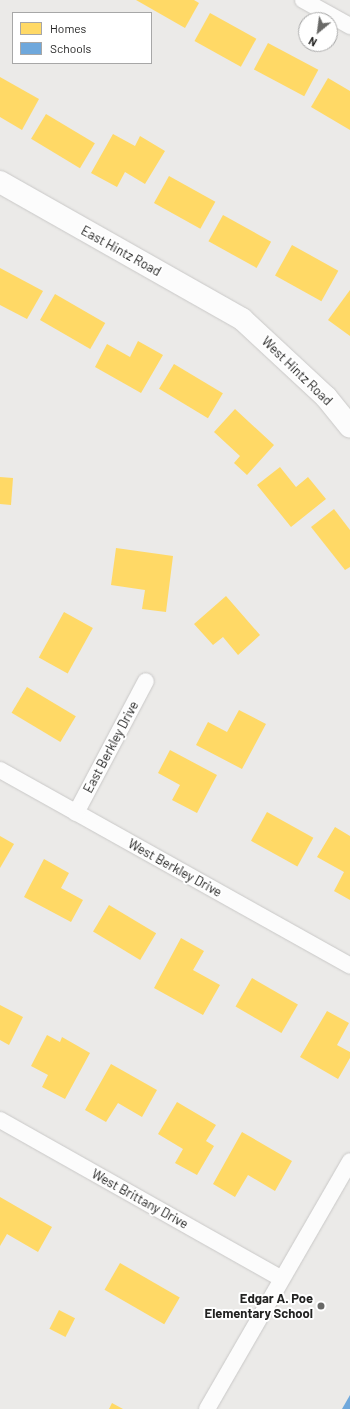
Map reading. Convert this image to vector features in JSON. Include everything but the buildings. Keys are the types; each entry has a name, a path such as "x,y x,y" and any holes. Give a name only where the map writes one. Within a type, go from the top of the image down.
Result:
{"street":[{"path":"303,0 350,26"},
{"name":"East Hintz Road","path":"0,182 242,319"},
{"name":"West Hintz Road","path":"242,319 326,397 350,427"},
{"name":"East Berkley Drive","path":"76,813 146,681"},
{"name":"West Berkley Drive","path":"0,770 350,966"},
{"name":"West Brittany Drive","path":"0,1120 280,1278"},
{"path":"207,1409 280,1278 350,1161"}],"place":[{"name":"Edgar A. Poe Elementary School","path":"321,1306"}]}
